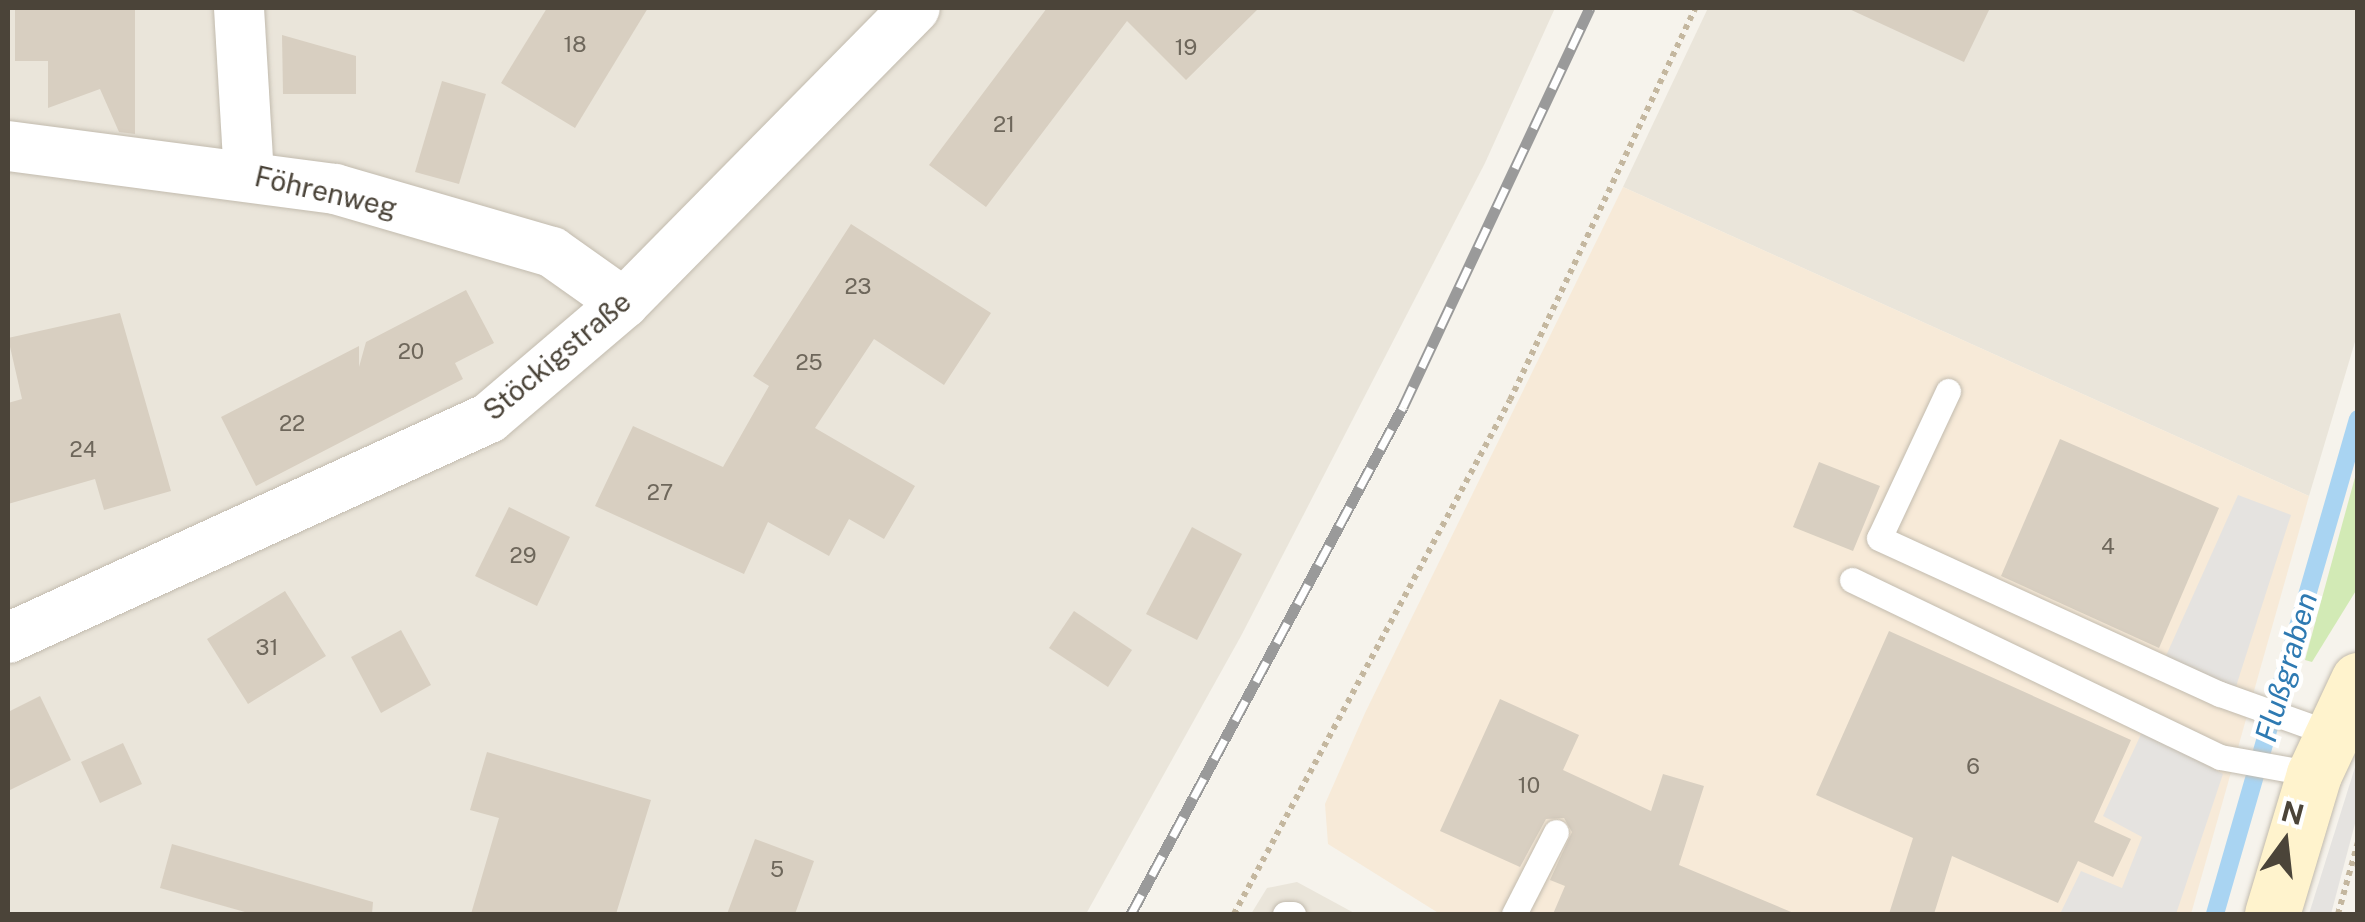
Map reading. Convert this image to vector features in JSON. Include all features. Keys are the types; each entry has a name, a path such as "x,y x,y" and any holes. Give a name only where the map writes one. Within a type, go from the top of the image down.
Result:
{"street":[{"path":"240,8 249,174"},
{"name":"Stöckigstraße","path":"8,638 489,418 624,303 916,8"},
{"name":"Föhrenweg","path":"8,146 64,158 249,174 335,189 552,252 624,303"},
{"path":"2272,914 2308,751 2358,680"}],"lane":[{"path":"1948,391 1879,538 2240,702 2308,751"},
{"path":"1852,580 2220,757 2308,751"},
{"path":"1514,914 1556,832"},
{"path":"1285,914 1293,914"}],"path":[{"path":"1234,914 1510,400 1695,8"},
{"path":"2338,914 2358,842"}],"shaded area":[{"path":"8,8 1555,8 1485,163 1241,636 1086,914 8,914"},
{"path":"1708,8 2357,8 2357,335 2309,496 1623,187"},
{"path":"1623,187 2309,496 2191,914 1440,914 1328,844 1325,804 1365,713"},
{"path":"2238,495 2291,515 2232,699 2161,667"},
{"path":"2143,730 2223,774 2176,914 2060,914 2081,871 2122,888 2142,837 2103,816"},
{"path":"2357,761 2357,816 2331,914 2309,914"},
{"path":"1297,882 1356,914 1251,914 1267,888"}],"green space":[{"path":"2357,470 2357,589 2312,662 2305,660"}],"building":[{"path":"15,8 135,8 135,134 119,132 100,89 48,108 48,61 15,61"},
{"path":"547,8 648,8 575,128 501,83"},
{"path":"1047,8 1259,8 1186,80 1127,21 986,207 929,165"},
{"path":"1847,8 1990,8 1964,62"},
{"path":"282,35 356,56 356,94 283,94"},
{"path":"442,81 486,94 459,184 415,172"},
{"path":"851,224 991,313 944,385 874,339 815,428 915,486 884,539 849,519 829,556 768,522 744,574 595,506 633,426 723,467 769,386 753,376"},
{"path":"466,290 494,343 455,363 463,379 256,486 221,417 359,346 359,367 366,342"},
{"path":"120,313 171,491 104,510 95,479 8,504 8,403 22,399 8,338"},
{"path":"2060,439 2219,508 2159,648 2001,576"},
{"path":"1819,462 1880,486 1853,551 1793,527"},
{"path":"509,507 570,537 537,606 475,576"},
{"path":"1192,527 1242,554 1197,640 1146,614"},
{"path":"285,591 326,656 248,704 207,639"},
{"path":"1074,611 1132,650 1108,687 1049,648"},
{"path":"401,630 431,685 381,713 351,657"},
{"path":"1889,631 2131,740 2094,822 2131,839 2113,877 2078,861 2058,903 1952,856 1934,914 1889,914 1913,838 1816,795"},
{"path":"40,696 71,760 8,791 8,712"},
{"path":"1500,699 1579,735 1563,770 1651,811 1663,774 1704,786 1679,865 1796,914 1553,914 1565,886 1550,880 1572,832 1564,818 1546,819 1520,867 1440,831"},
{"path":"123,743 142,784 100,803 81,762"},
{"path":"487,752 651,800 616,914 471,914 499,818 470,810"},
{"path":"755,839 814,861 795,914 727,914"},
{"path":"172,844 373,902 372,914 252,914 160,888"}],"waterway":[{"name":"Flußgraben","path":"2215,914 2358,419"}],"railway":[{"path":"1131,914 1403,407 1590,8"}]}
